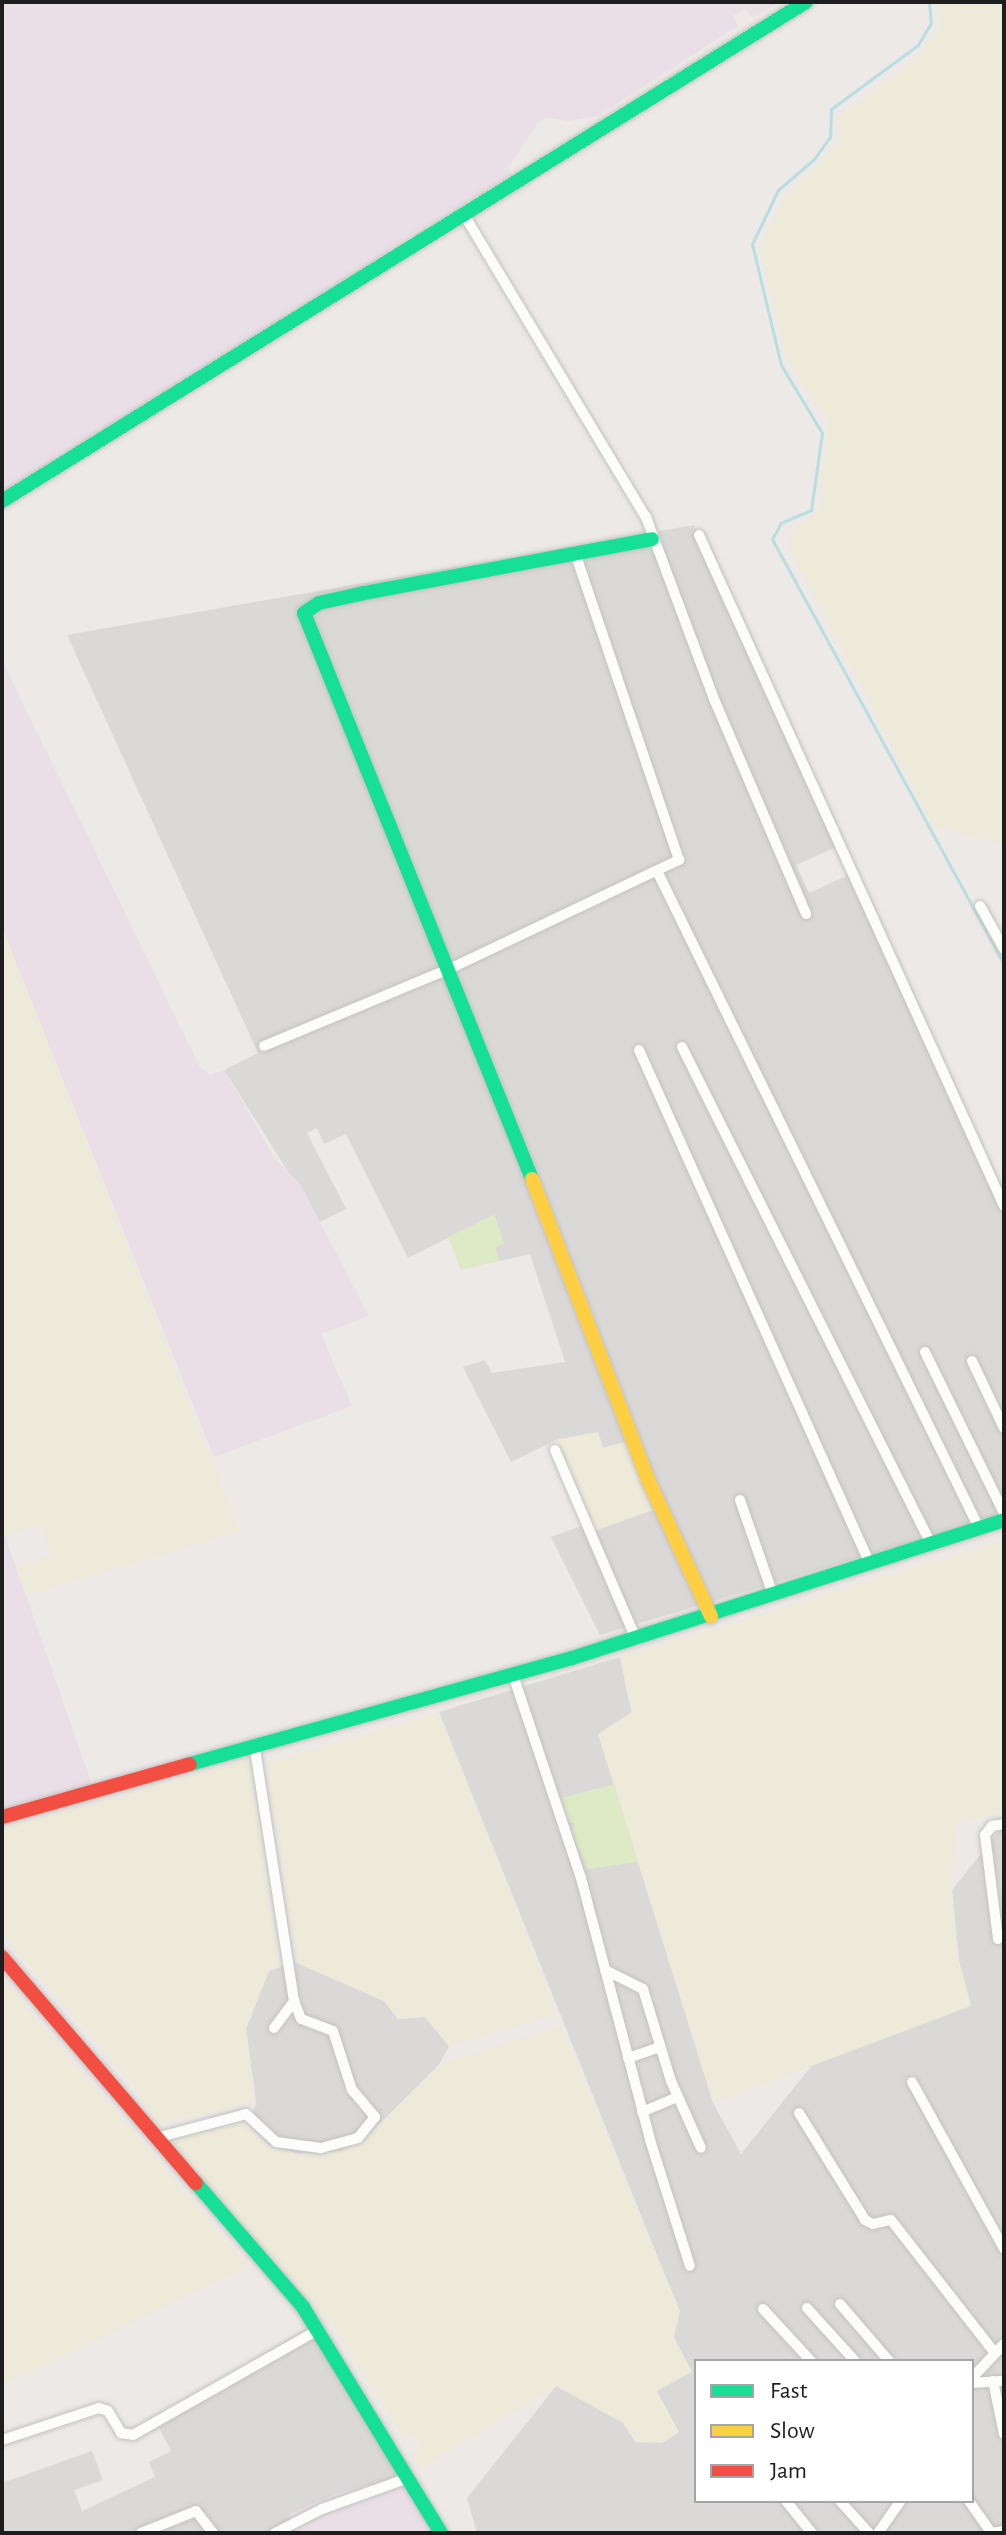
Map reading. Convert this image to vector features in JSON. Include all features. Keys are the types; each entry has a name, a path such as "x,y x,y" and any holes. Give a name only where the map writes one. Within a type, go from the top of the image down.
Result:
{"street":[{"path":"2,501 806,2"},
{"path":"463,213 646,517 652,539 806,914"},
{"path":"699,535 1004,1206"},
{"path":"652,539 319,603 304,613 632,1428 649,1482 711,1616"},
{"path":"264,1046 449,969 658,873 679,860 675,840 575,553"},
{"path":"658,873 979,1528"},
{"path":"980,906 1004,949"},
{"path":"682,1047 931,1544"},
{"path":"639,1050 870,1564"},
{"path":"925,1352 1004,1513"},
{"path":"972,1361 1004,1428"},
{"path":"555,1450 636,1639"},
{"path":"740,1500 773,1595"},
{"path":"2,1817 255,1749 636,1639 1004,1520"},
{"path":"513,1675 581,1878 642,2112 690,2266"},
{"path":"156,2138 246,2114 276,2142 298,2148 340,2146 367,2131 375,2117 373,2109 352,2090 333,2031 301,2019 294,2001 255,1749"},
{"path":"998,1939 985,1835 992,1826 1004,1824"},
{"path":"2,1957 318,2330 441,2533"},
{"path":"605,1970 643,1989 678,2097 701,2148"},
{"path":"274,2028 294,2001"},
{"path":"628,2058 660,2047"},
{"path":"912,2082 1004,2249"},
{"path":"642,2112 678,2097"},
{"path":"799,2113 865,2220 873,2224 891,2220 994,2352"},
{"path":"840,2304 887,2359"},
{"path":"807,2308 853,2359"},
{"path":"763,2309 809,2359"},
{"path":"2,2440 99,2408 108,2411 121,2433 133,2435 318,2330"},
{"path":"974,2377 1004,2344"},
{"path":"974,2380 999,2381 1004,2434"},
{"path":"275,2533 322,2509 408,2478"},
{"path":"788,2503 812,2533"},
{"path":"842,2503 869,2533"},
{"path":"878,2533 899,2503"},
{"path":"970,2503 991,2533 1004,2531"},
{"path":"141,2533 196,2511 213,2533"}],"shaded area":[{"path":"2,2 779,2 754,18 744,9 733,16 738,26 598,116 569,121 546,118 538,123 508,168 512,174 389,248 392,257 2,501"},
{"path":"937,2 1004,2 1004,844 933,826 788,546 792,530 818,514 828,421 787,361 759,249 783,198 840,141 838,117 909,65 940,29"},
{"path":"694,525 836,847 796,865 809,893 850,874 1004,1204 1004,1514 600,1635 551,1537 581,1526 595,1531 629,1441 603,1448 598,1432 556,1440 511,1462 463,1367 485,1360 492,1373 565,1362 530,1254 499,1261 495,1246 504,1244 494,1215 408,1258 346,1134 324,1144 317,1128 307,1133 346,1209 320,1222 224,1070 258,1053 67,635"},
{"path":"2,660 200,1067 210,1075 224,1070 275,1159 300,1184 369,1316 321,1334 352,1406 214,1457 2,927"},
{"path":"2,927 240,1531 26,1595 16,1568 52,1555 40,1524 5,1535 2,1527"},
{"path":"598,1432 603,1448 630,1441 656,1509 594,1531 556,1440"},
{"path":"2,1527 92,1785 2,1807"},
{"path":"1004,1540 1004,1813 959,1822 951,1877 959,1960 971,2006 713,2103 598,1734 632,1712 620,1657"},
{"path":"620,1657 713,2103 741,2154 1004,1825 1004,2533 477,2533 467,2498 658,2258 439,1712"},
{"path":"439,1712 557,2014 449,2046 425,2017 398,2019 384,2001 297,1963 266,1764"},
{"path":"250,1759 279,1967 269,1971 246,2029 256,2102 157,2125 132,2083 2,1935 2,1829"},
{"path":"297,1963 384,2001 398,2019 425,2017 449,2046 439,2065 388,2116 363,2140 340,2152 299,2154 270,2146 249,2125 256,2102 246,2029 269,1970"},
{"path":"2,1978 249,2266 2,2385"},
{"path":"562,2026 680,2311 674,2337 692,2372 657,2391 679,2432 662,2443 635,2442 623,2423 556,2386 420,2469 411,2454 421,2449 415,2434 404,2439 335,2329 166,2140 240,2121 270,2146 299,2154 340,2151 363,2140 439,2065"},
{"path":"314,2324 406,2474 289,2515 297,2533 2,2533 2,2483 92,2451 103,2480 74,2490 82,2511 155,2477 149,2462 171,2451 155,2420"},
{"path":"403,2475 437,2533 297,2533 289,2514 338,2493"}],"green space":[{"path":"494,1215 504,1244 495,1247 499,1261 461,1270 448,1237"},
{"path":"614,1784 638,1862 587,1869 572,1835 574,1823 567,1823 559,1799"}],"waterway":[{"path":"929,2 931,23 918,45 831,109 830,137 814,159 778,190 752,244 781,365 822,433 811,510 781,523 772,539 1004,965"}],"traffic: fast":[{"path":"2,501 806,2"},
{"path":"532,1179 304,613 319,603 364,593 652,539"},
{"path":"190,1764 572,1658 1004,1520"},
{"path":"196,2183 303,2307 441,2533"}],"traffic: slow":[{"path":"532,1179 649,1482 711,1616"}],"traffic: jam":[{"path":"2,1817 190,1764"},
{"path":"2,1957 196,2183"}]}
